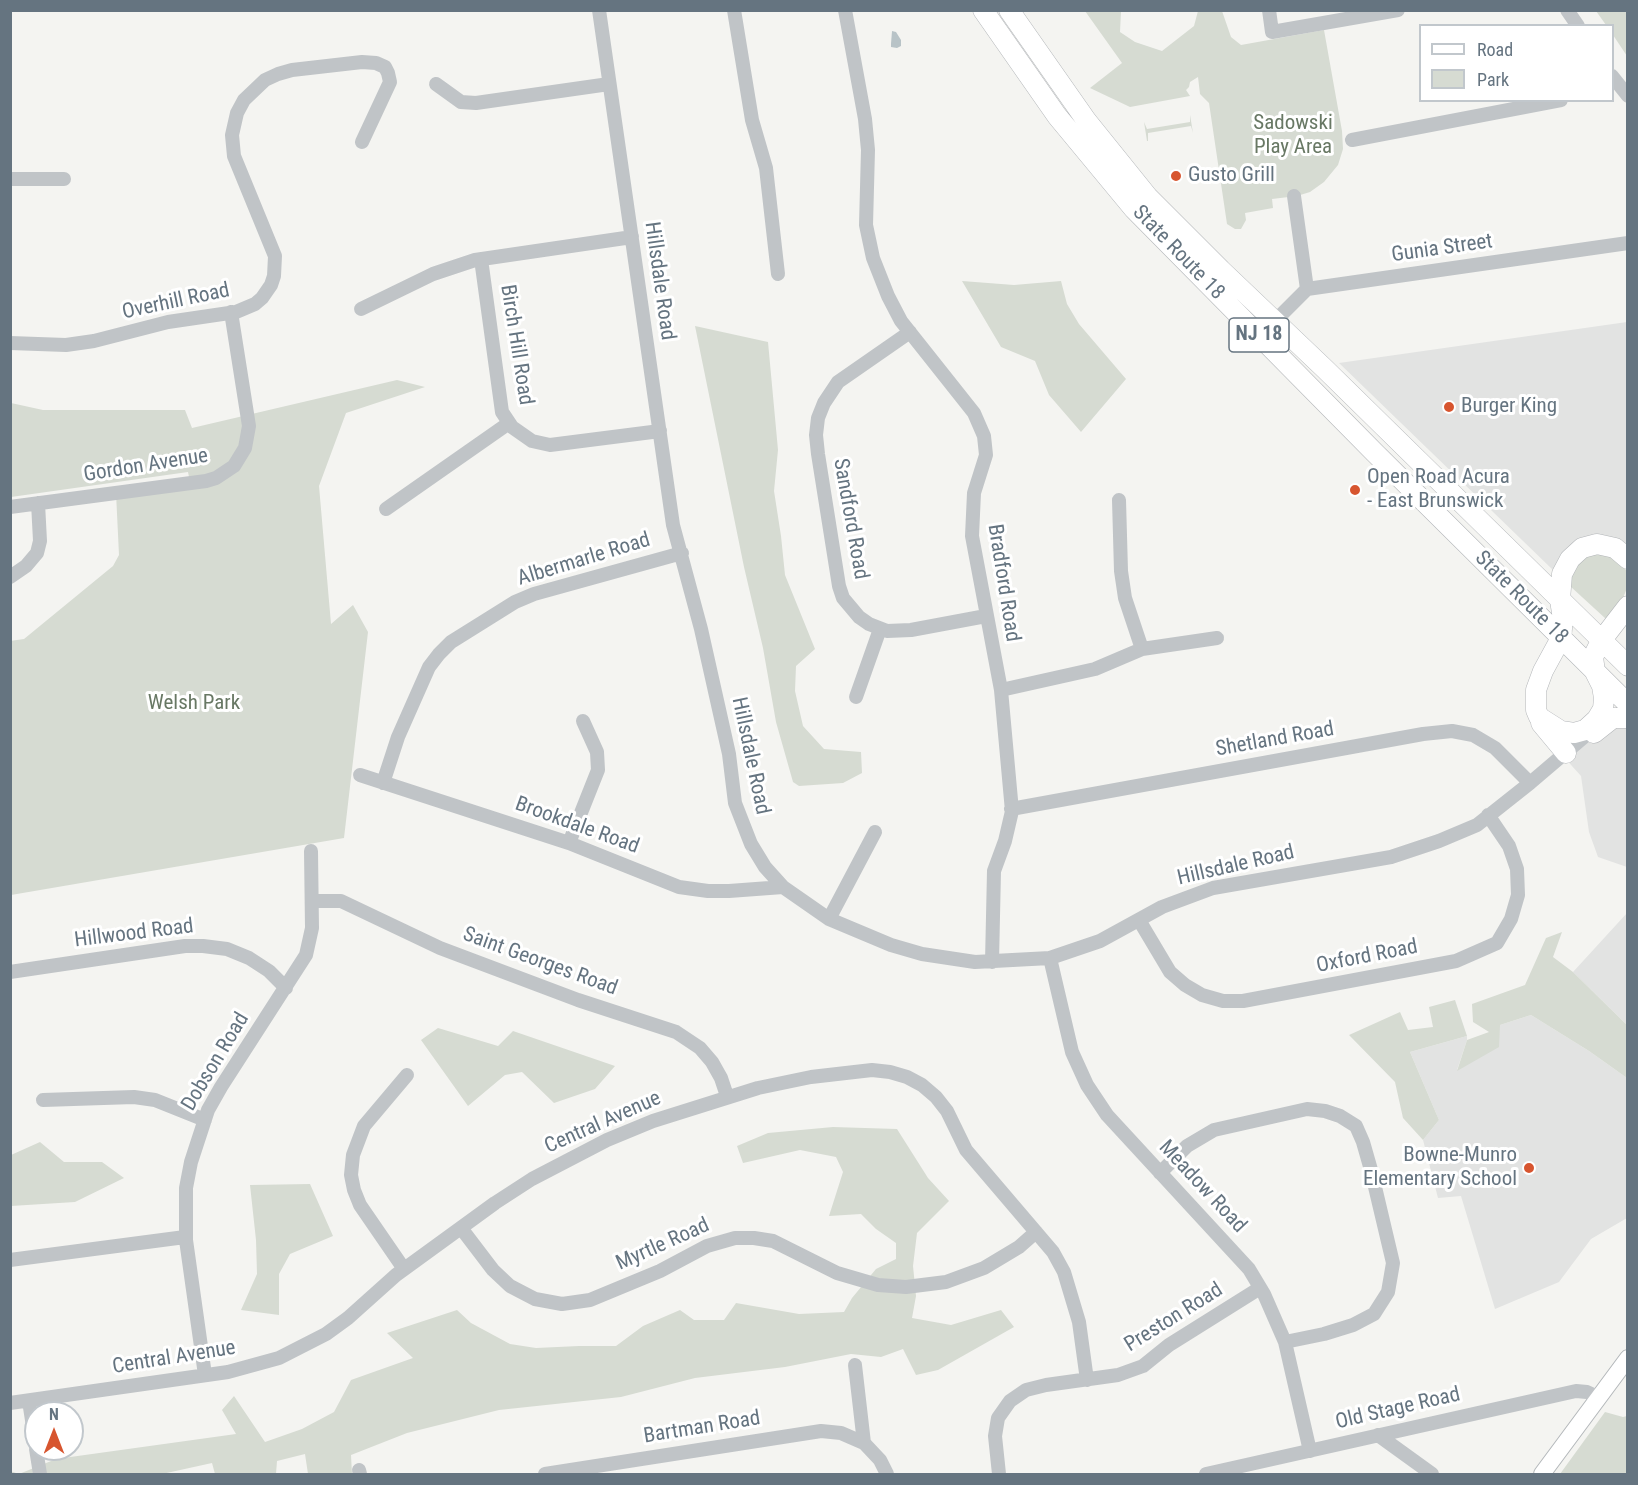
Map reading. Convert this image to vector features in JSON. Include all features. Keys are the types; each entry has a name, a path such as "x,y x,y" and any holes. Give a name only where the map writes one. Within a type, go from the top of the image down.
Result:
{"highway":[{"name":"State Route 18","path":"983,10 1057,116 1134,209 1628,704"},
{"name":"State Route 18","path":"1011,10 1086,120 1148,197 1628,666"},
{"path":"1566,753 1542,727 1536,710 1536,690 1543,671 1561,638 1562,574 1570,559 1582,548 1597,544 1615,548 1628,559"},
{"path":"1585,733 1598,719 1603,709 1602,686 1595,672 1593,657 1601,641 1628,606"},
{"path":"1539,717 1561,730 1593,734 1613,718 1628,718"}],"main road":[{"path":"1542,1474 1628,1358"}],"street":[{"name":"Hillsdale Road","path":"599,10 673,525 729,754 735,803 751,844 765,867 783,887 829,920 891,945 922,954 975,962 1050,958 1100,941 1162,907 1213,888 1391,857 1477,825 1566,753 1585,733"},
{"path":"734,10 752,120 766,168 778,273"},
{"name":"Bradford Road","path":"845,10 861,89 867,136 866,225 873,258 900,321 974,413 984,436 986,455 974,493 971,521 986,616 1001,690 1011,809 1005,841 994,871 992,962"},
{"path":"1269,10 1272,32 1398,10"},
{"path":"1567,10 1577,24"},
{"name":"Overhill Road","path":"10,343 48,345 94,341 168,322 246,309 262,297 271,285 276,266 272,246 233,149 233,127 244,100 265,80 278,74 362,62 376,63 384,67 390,82 362,142"},
{"path":"1614,78 1628,96"},
{"path":"436,84 461,102 476,103 609,84"},
{"path":"1352,140 1550,102"},
{"path":"10,179 64,179"},
{"path":"1275,321 1307,289 1294,196"},
{"path":"361,309 452,266 481,259 632,237"},
{"name":"Gunia Street","path":"1307,289 1628,243"},
{"name":"Birch Hill Road","path":"481,259 502,412 521,435 532,441 550,445 660,431"},
{"name":"Gordon Avenue","path":"10,507 206,481 226,473 234,466 246,448 249,426 231,312"},
{"name":"Sandford Road","path":"880,629 854,613 843,598 839,586 818,454 817,426 824,403 838,382 910,332"},
{"path":"386,509 509,423"},
{"path":"1119,500 1121,571 1125,598 1142,649"},
{"path":"10,577 26,566 37,553 40,541 38,503"},
{"name":"Albermarle Road","path":"383,783 398,737 429,667 451,642 515,602 534,594 681,553"},
{"path":"856,697 880,629 900,631 986,616"},
{"path":"1001,690 1095,669 1142,649 1217,638"},
{"path":"569,843 598,770 597,752 583,722"},
{"name":"Shetland Road","path":"1011,809 1423,734 1452,731 1473,735 1495,748 1530,783"},
{"name":"Brookdale Road","path":"360,775 569,843 679,886 718,891 783,887"},
{"name":"Oxford Road","path":"1139,920 1170,972 1202,996 1223,1001 1242,1001 1455,961 1497,943 1511,919 1518,896 1517,869 1509,846 1488,815"},
{"path":"829,920 875,831"},
{"name":"Dobson Road","path":"205,1375 185,1237 186,1188 191,1162 204,1120 221,1086 306,955 312,928 311,851"},
{"name":"Saint Georges Road","path":"312,901 341,901 440,948 578,1000 676,1032 693,1042 706,1054 721,1078 727,1096"},
{"name":"Hillwood Road","path":"10,972 185,946 203,946 227,949 249,958 269,971 286,988"},
{"name":"Meadow Road","path":"1050,958 1072,1052 1087,1085 1107,1115 1249,1269 1260,1288 1285,1342 1310,1451"},
{"name":"Central Avenue","path":"29,1401 254,1366 303,1347 348,1318 404,1269 460,1228 532,1179 607,1140 653,1121 727,1096 811,1077 862,1071 881,1071 907,1077 930,1090 942,1103 966,1150 1053,1252 1067,1283 1079,1322 1088,1380"},
{"path":"404,1269 360,1205 351,1175 353,1155 364,1126 408,1075"},
{"path":"42,1100 134,1097 155,1100 204,1120"},
{"path":"1160,1173 1187,1146 1214,1130 1307,1109 1340,1116 1356,1126 1371,1170 1393,1263 1388,1292 1374,1314 1353,1325 1285,1342"},
{"name":"Myrtle Road","path":"460,1228 510,1286 535,1299 562,1304 581,1302 599,1296 660,1271 707,1246 735,1238 773,1241 837,1273 878,1285 906,1287 946,1282 984,1268 1019,1247 1036,1232"},
{"path":"10,1260 185,1237"},
{"name":"Preston Road","path":"999,1474 995,1436 998,1418 1010,1401 1026,1390 1118,1375 1143,1366 1169,1346 1260,1288"},
{"path":"855,1365 864,1443 880,1460 887,1474"},
{"name":"Old Stage Road","path":"1206,1474 1242,1471 1310,1451 1576,1391 1587,1392 1598,1397"},
{"name":"Bartman Road","path":"544,1474 821,1431 841,1433 864,1443"},
{"path":"1377,1435 1432,1474"}],"shaded area":[{"path":"892,31 896,32 901,40 901,46 897,48 891,47"},
{"path":"1627,322 1627,551 1567,549 1553,570 1339,363"},
{"path":"1627,718 1627,867 1598,857 1589,832 1581,776 1563,756"},
{"path":"1627,913 1627,1025 1573,972"},
{"name":"Bowne-Munro Elementary School","path":"1531,1015 1627,1078 1627,1218 1591,1239 1559,1282 1495,1309 1461,1196 1438,1198 1423,1140 1439,1120 1410,1052 1467,1036 1457,1070 1500,1025"}],"green space":[{"name":"Sadowski Play Area","path":"1085,11 1121,11 1120,32 1135,42 1162,51 1194,26 1198,11 1222,11 1231,37 1241,45 1324,30 1342,131 1343,149 1338,165 1324,182 1310,192 1272,199 1273,208 1245,213 1246,220 1241,229 1235,229 1227,224 1209,103 1200,94 1198,77 1190,82 1186,90 1190,96 1130,107 1090,88 1122,63"},
{"path":"1596,11 1627,11 1627,56 1614,36 1614,24 1605,24"},
{"path":"1190,115 1193,133 1191,126 1148,133 1147,141 1144,122 1147,129 1190,122"},
{"path":"962,281 1014,285 1061,281 1067,304 1079,324 1126,379 1081,432 1049,395 1035,361 1001,347"},
{"path":"695,326 768,342 778,450 774,491 785,575 815,649 796,666 795,691 803,726 824,749 861,752 862,773 843,783 799,786 793,782 776,722 763,648 744,567"},
{"name":"Welsh Park","path":"397,380 425,387 346,413 319,486 331,624 353,605 368,632 344,838 11,895 10,641 24,639 113,566 119,555 116,493 190,482 188,472 11,497 11,403 43,410 185,410 192,428"},
{"path":"1597,552 1619,560 1626,570 1627,588 1610,620 1606,619 1570,586 1574,564 1584,555"},
{"path":"1562,932 1553,957 1573,972 1627,1025 1627,1078 1531,1015 1500,1025 1499,1047 1457,1071 1467,1040 1489,1032 1473,1022 1472,1004 1525,985 1546,938"},
{"path":"1455,1000 1467,1036 1410,1052 1439,1120 1423,1140 1403,1118 1395,1082 1349,1035 1400,1012 1408,1030 1433,1027 1429,1007"},
{"path":"438,1028 498,1046 513,1031 615,1066 595,1089 554,1103 522,1072 505,1075 468,1106 421,1040"},
{"path":"833,1127 897,1129 928,1178 949,1201 917,1233 913,1266 916,1296 912,1318 951,1325 1001,1310 1014,1327 938,1370 916,1375 903,1349 881,1357 851,1354 785,1367 695,1378 621,1397 499,1410 407,1433 351,1455 352,1474 308,1474 305,1454 277,1461 276,1474 215,1474 212,1463 162,1474 19,1474 51,1461 84,1461 84,1455 236,1434 222,1410 234,1396 265,1442 302,1429 334,1412 351,1380 413,1358 387,1333 457,1310 471,1323 510,1344 536,1348 616,1346 643,1326 680,1310 694,1320 724,1320 736,1303 799,1314 844,1312 852,1298 876,1269 896,1259 896,1243 876,1229 861,1214 829,1216 843,1172 836,1157 800,1150 743,1163 737,1146 768,1133"},
{"path":"40,1142 64,1162 102,1162 124,1178 75,1202 11,1206 11,1155"},
{"path":"310,1184 333,1236 290,1254 279,1274 279,1315 241,1310 257,1274 250,1185"},
{"path":"1605,1412 1627,1416 1627,1474 1560,1474"}],"place":[{"name":"Gusto Grill","path":"1176,176"},
{"name":"Burger King","path":"1449,407"},
{"name":"Open Road Acura - East Brunswick","path":"1355,490"},
{"name":"Bowne-Munro Elementary School","path":"1529,1168"}]}
